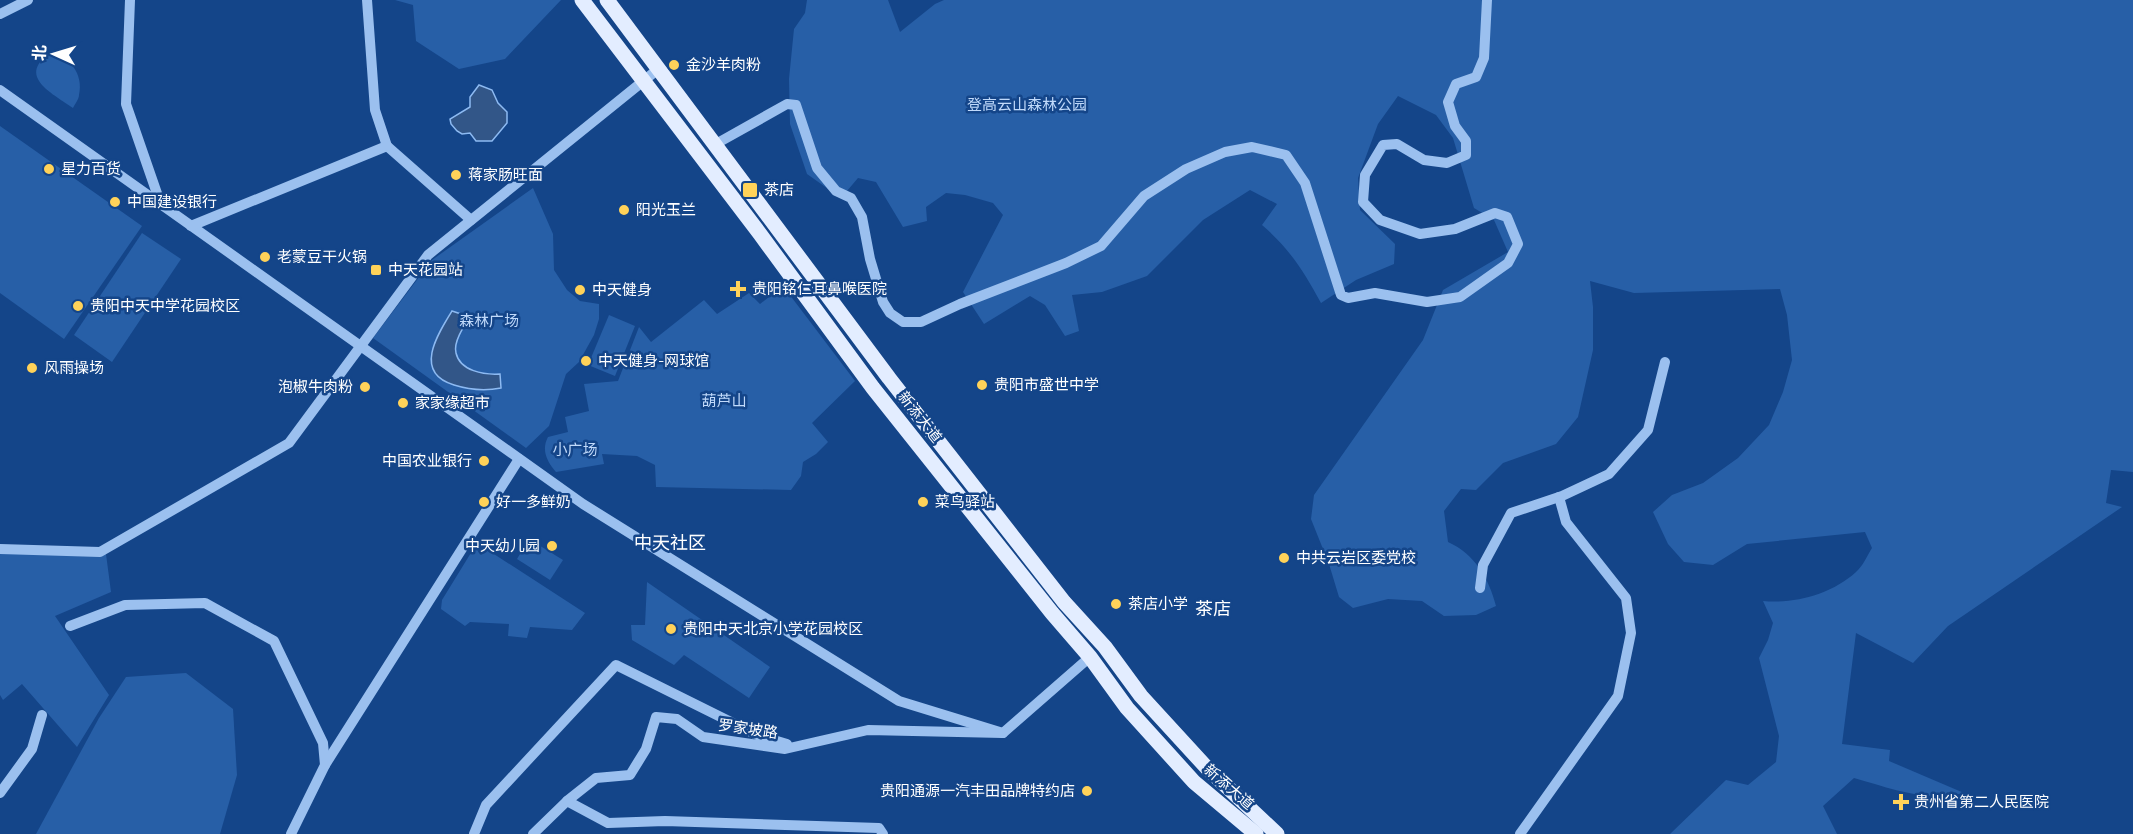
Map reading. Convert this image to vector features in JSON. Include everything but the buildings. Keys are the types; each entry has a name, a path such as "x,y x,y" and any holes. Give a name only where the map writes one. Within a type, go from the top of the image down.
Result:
{"main road":[{"name":"新添大道","path":"582,0 760,234 873,388 1052,613 1090,657 1127,708 1194,782 1256,834"},
{"name":"新添大道","path":"607,0 889,378 1065,602 1105,647 1141,696 1207,768 1278,834"}],"street":[{"path":"0,14 28,0"},
{"path":"130,0 126,104 161,205"},
{"path":"367,0 375,110 387,146 471,220"},
{"path":"714,145 787,104 796,105 817,168 836,191 851,198 862,217 870,259 883,302 890,313 903,322 921,322 960,304 1066,263 1101,246 1144,196 1186,169 1205,160 1225,152 1252,147 1286,154 1305,183 1341,295 1348,298 1375,293 1427,302 1460,297 1508,263 1518,244 1507,217 1495,213 1455,229 1420,234 1380,220 1363,202 1365,175 1383,146 1397,144 1425,160 1447,163 1466,155 1466,141 1455,126 1448,102 1456,84 1476,77 1484,58 1487,0"},
{"path":"0,549 100,552 289,443 428,255 657,70"},
{"path":"0,90 583,504 899,701 1003,733 1090,657"},
{"path":"191,226 387,146"},
{"path":"1480,588 1483,565 1511,513 1559,497 1609,474 1648,430 1665,362"},
{"path":"291,834 325,765 519,459"},
{"path":"1520,834 1618,696 1631,633 1626,598 1566,522 1559,497"},
{"path":"70,626 125,605 205,603 274,641 323,743 325,765"},
{"path":"474,834 486,805 616,665 757,735 795,747"},
{"path":"0,793 32,749 42,715"},
{"name":"罗家坡路","path":"567,801 596,778 630,775 646,748 656,717 676,719 703,737 785,750 868,730 1003,733"},
{"path":"533,834 567,801 608,823 665,821 879,828 883,834"}],"green space":[{"path":"395,0 561,0 505,59 459,69 416,41 413,5"},
{"name":"登高云山森林公园","path":"807,0 888,0 900,32 935,4 944,0 2133,0 2133,472 2111,470 2106,503 2122,507 1948,626 1913,663 1856,633 1842,744 1890,750 1889,761 1964,793 1922,795 1854,778 1823,806 1837,834 1670,834 1726,780 1748,785 1776,762 1779,736 1759,658 1773,623 1763,601 1788,601 1824,592 1846,580 1858,570 1872,548 1865,532 1747,544 1713,565 1684,562 1668,544 1653,512 1672,495 1703,483 1738,458 1769,425 1783,392 1792,360 1787,315 1780,289 1634,293 1590,281 1593,307 1593,350 1578,417 1556,444 1503,463 1476,490 1461,489 1444,511 1448,542 1466,553 1480,568 1496,606 1476,615 1444,616 1422,601 1388,599 1353,608 1339,597 1311,519 1314,495 1423,340 1443,290 1508,252 1494,220 1474,208 1453,138 1436,115 1398,96 1378,124 1358,178 1360,210 1395,244 1394,264 1356,280 1321,303 1296,261 1262,225 1277,204 1250,190 1203,220 1147,276 1102,292 1072,295 1079,331 1065,336 1045,305 1030,296 984,324 963,292 1003,215 993,203 965,195 946,193 926,207 927,221 903,227 876,182 858,178 841,198 807,174 790,124 789,79 794,29 805,13"},
{"path":"48,55 62,58 77,73 80,87 73,108 42,85 38,78 36,71 39,63"},
{"path":"0,126 142,226 64,339 0,293"},
{"name":"森林广场","path":"533,188 553,234 554,270 567,290 580,301 599,304 599,319 594,335 579,362 566,374 549,426 526,448 373,338 432,260"},
{"path":"142,233 181,259 112,362 74,335"},
{"name":"葫芦山","path":"783,286 855,381 812,423 828,442 816,454 803,462 801,476 791,490 656,487 655,465 637,456 602,454 604,464 556,472 545,451 548,437 568,432 565,417 589,411 584,384 618,381 639,327 651,342 704,300 717,314 749,293 760,304"},
{"path":"609,315 635,326 615,376 588,365"},
{"path":"529,539 563,560 550,580 517,559"},
{"path":"477,543 585,613 572,630 530,627 527,638 508,636 509,624 470,622 465,626 441,609 442,600"},
{"path":"0,552 106,554 111,592 55,616 109,695 77,747 22,684 3,700 0,695"},
{"path":"647,582 770,667 749,698 684,655 674,665 632,640 631,625 645,625"},
{"path":"186,673 233,709 237,775 220,834 36,834 99,718 126,677"}],"shaded area":[{"path":"479,85 492,90 498,103 507,112 507,123 492,141 476,141 470,133 462,134 451,124 450,119 470,107 470,97"},
{"path":"452,311 470,317 456,344 458,359 474,371 500,374 501,388 483,390 460,387 442,379 434,372 431,363 432,352 440,331"}],"place":[{"name":"金沙羊肉粉","path":"674,65"},
{"name":"星力百货","path":"49,169"},
{"name":"蒋家肠旺面","path":"456,175"},
{"name":"茶店","path":"750,190"},
{"name":"中国建设银行","path":"115,202"},
{"name":"阳光玉兰","path":"624,210"},
{"name":"老蒙豆干火锅","path":"265,257"},
{"name":"中天花园站","path":"376,270"},
{"name":"贵阳铭仁耳鼻喉医院","path":"738,289"},
{"name":"中天健身","path":"580,290"},
{"name":"贵阳中天中学花园校区","path":"78,306"},
{"name":"中天健身-网球馆","path":"586,361"},
{"name":"风雨操场","path":"32,368"},
{"name":"贵阳市盛世中学","path":"982,385"},
{"name":"泡椒牛肉粉","path":"365,387"},
{"name":"家家缘超市","path":"403,403"},
{"name":"中国农业银行","path":"484,461"},
{"name":"好一多鲜奶","path":"484,502"},
{"name":"菜鸟驿站","path":"923,502"},
{"name":"中天幼儿园","path":"552,546"},
{"name":"中共云岩区委党校","path":"1284,558"},
{"name":"茶店小学","path":"1116,604"},
{"name":"贵阳中天北京小学花园校区","path":"671,629"},
{"name":"贵阳通源一汽丰田品牌特约店","path":"1087,791"},
{"name":"贵州省第二人民医院","path":"1901,802"}],"district":[{"name":"中天社区","path":"670,543"},
{"name":"茶店","path":"1213,609"}],"park label":[{"name":"小广场","path":"575,450"}]}
